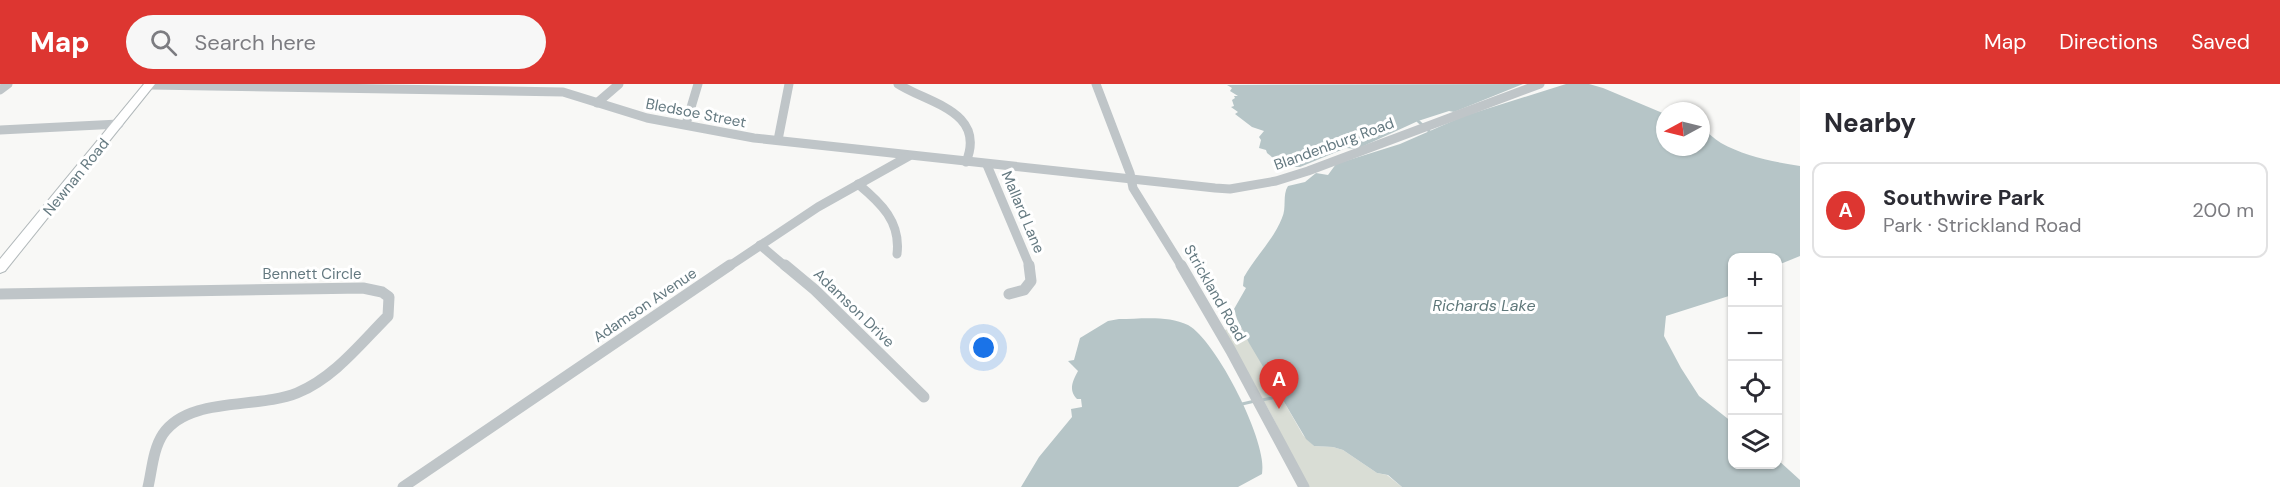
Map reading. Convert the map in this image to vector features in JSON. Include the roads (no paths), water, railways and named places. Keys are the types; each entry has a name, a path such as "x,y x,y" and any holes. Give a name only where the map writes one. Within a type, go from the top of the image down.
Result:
{"main road":[{"name":"Newnan Road","path":"0,268 150,84"}],"street":[{"path":"0,90 8,84"},
{"name":"Bledsoe Street","path":"150,84 543,88 645,117 778,140 1131,180"},
{"path":"597,103 619,84"},
{"path":"686,124 698,84"},
{"path":"778,140 789,84"},
{"path":"898,84 938,101 960,119 968,132 971,146 971,153 966,162"},
{"name":"Strickland Road","path":"1096,84 1133,188 1165,237 1257,397 1304,487"},
{"name":"Blandenburg Road","path":"1131,180 1230,189 1276,182 1540,84"},
{"path":"0,130 119,124"},
{"name":"Adamson Avenue","path":"403,487 760,245 909,155"},
{"name":"Mallard Lane","path":"987,165 1030,267 1031,281 1024,290 1009,294"},
{"path":"858,184 890,213 897,231 899,244 897,254"},
{"name":"Adamson Drive","path":"760,245 815,290 924,397"},
{"name":"Bennett Circle","path":"0,294 363,288 383,291 389,297 391,306 388,316 324,378 311,387 280,400 190,412 175,421 163,433 158,445 148,487"}],"water":[{"path":"1523,84 1454,112 1449,111 1418,121 1357,149 1346,148 1300,167 1284,167 1266,150 1259,148 1261,140 1259,137 1264,131 1252,127 1235,114 1238,112 1231,107 1234,106 1232,100 1234,96 1238,96 1230,91 1232,88 1227,85"},
{"name":"Richards Lake","path":"1566,84 1589,84 1656,110 1656,156 1710,156 1710,135 1739,152 1800,166 1800,256 1782,263 1782,253 1728,253 1728,296 1666,316 1664,336 1699,396 1728,419 1728,469 1782,469 1782,464 1800,480 1800,487 1402,487 1388,475 1377,473 1343,450 1314,446 1306,439 1249,343 1234,309 1246,288 1243,286 1244,277 1282,218 1288,186 1305,182 1316,173 1328,175 1336,164 1400,144 1464,116"},
{"path":"1119,319 1172,320 1188,325 1200,334 1226,371 1249,418 1262,460 1262,474 1238,487 1021,487 1039,457 1072,417 1071,409 1082,407 1081,399 1074,396 1072,389 1078,371 1068,361 1074,360 1080,338 1108,321"}],"waterway":[{"path":"1418,121 1429,131"},
{"path":"1262,400 1272,398"},
{"path":"1242,404 1255,401"}],"place":[{"name":"Southwire Park","path":"1279,409"}]}
